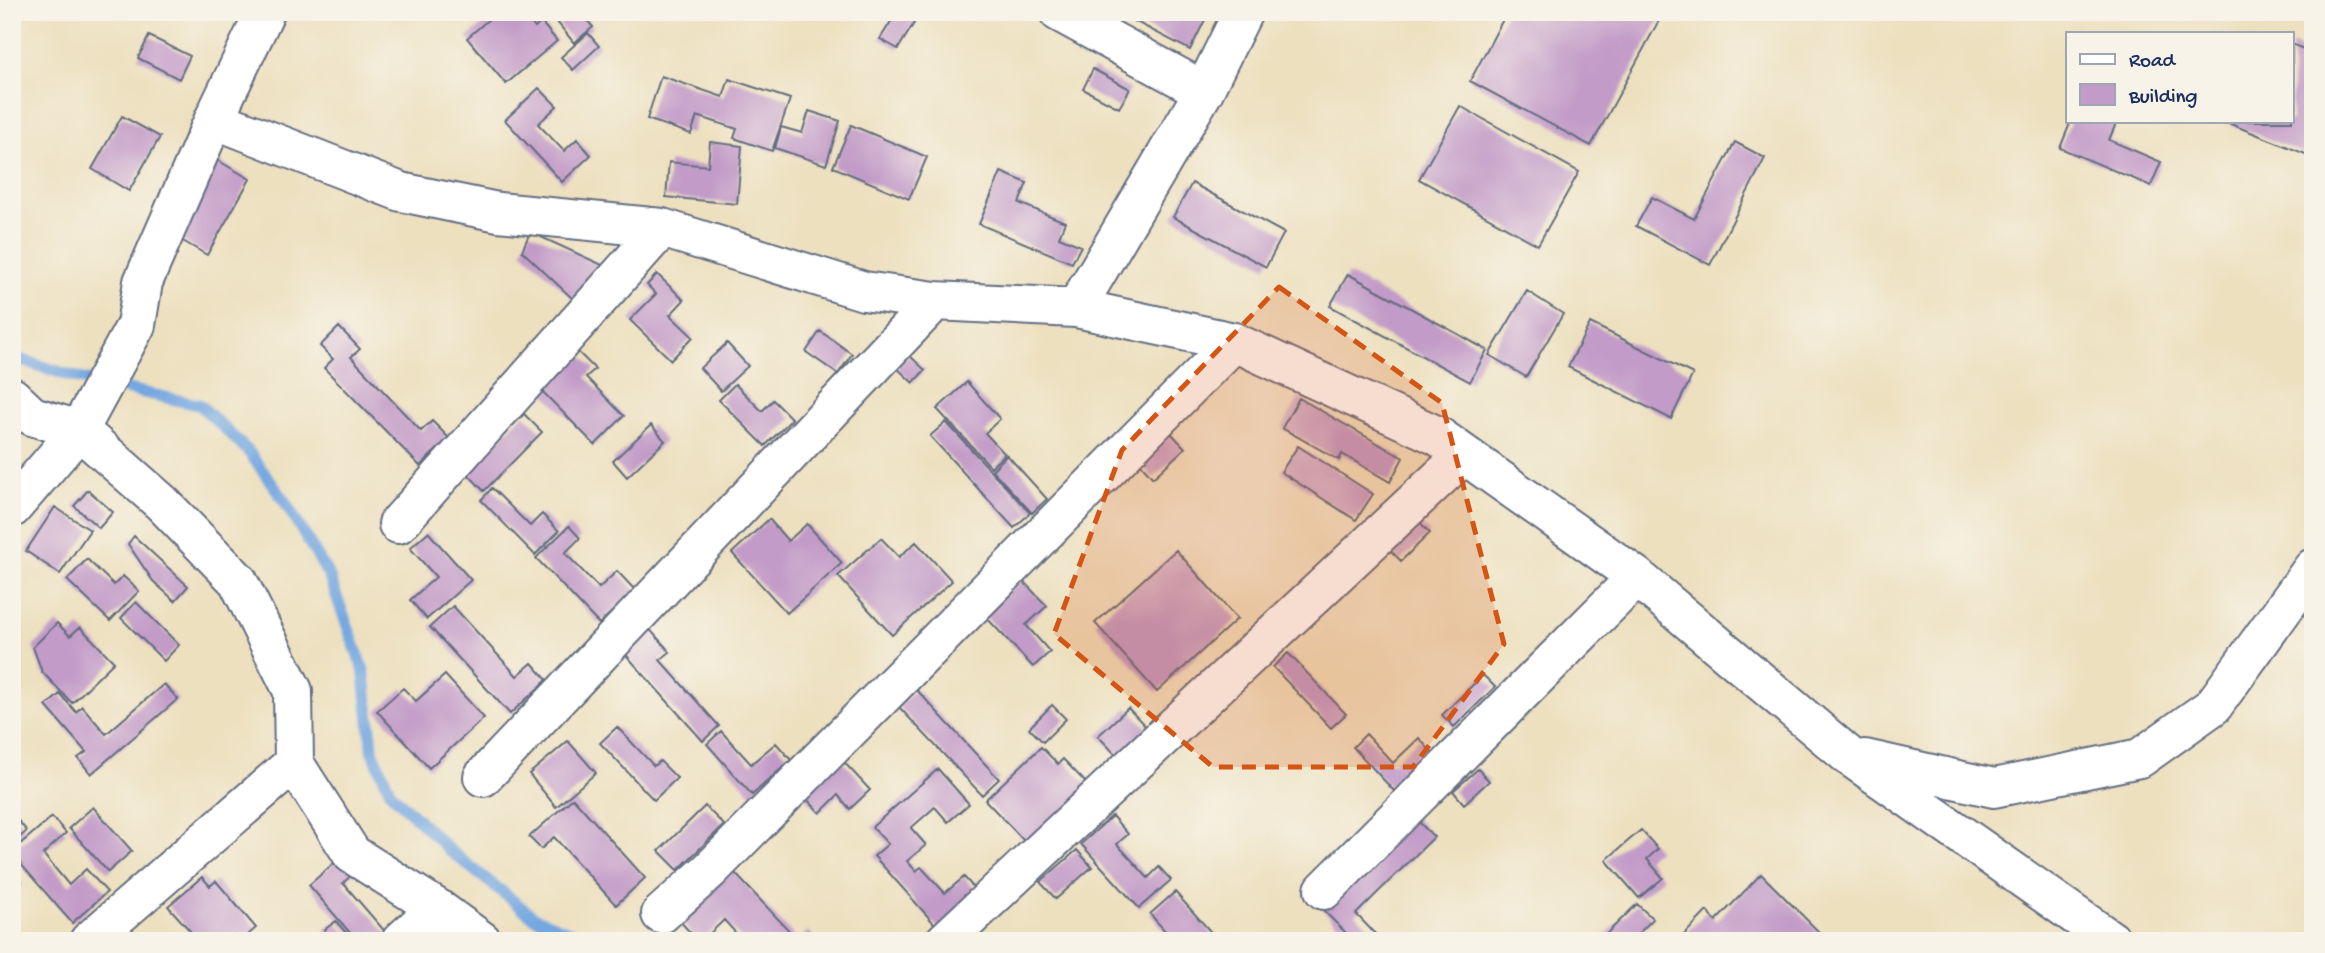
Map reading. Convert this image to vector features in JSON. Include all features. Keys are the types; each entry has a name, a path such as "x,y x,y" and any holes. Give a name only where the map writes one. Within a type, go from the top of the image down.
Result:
{"street":[{"path":"12,508 79,430 136,325 143,282 214,119 265,12"},
{"path":"1059,12 1204,91"},
{"path":"1076,308 1204,91 1243,12"},
{"path":"214,119 401,192 498,212 662,229 864,291 936,301 1076,308 1234,342 1438,436 1637,577 1849,756 2112,941"},
{"path":"398,524 662,229"},
{"path":"483,778 936,301"},
{"path":"661,914 709,870 1234,342"},
{"path":"12,397 32,416 79,430 162,503 238,581 293,691 294,763 352,855 436,908 482,941"},
{"path":"945,941 1464,455"},
{"path":"1849,756 1994,788 2140,758 2213,706 2313,568"},
{"path":"1324,890 1637,577"},
{"path":"89,941 294,763"},
{"path":"401,941 436,908"}],"highlighted area":[{"path":"1279,287 1442,403 1504,644 1413,767 1213,767 1054,634 1122,450"}],"building":[{"path":"497,12 522,12 535,28 541,22 557,41 506,84 467,38"},
{"path":"549,12 580,12 593,27 574,43"},
{"path":"897,12 921,12 898,49 880,39"},
{"path":"1117,12 1209,12 1190,50"},
{"path":"1507,12 1663,13 1591,146 1470,81"},
{"path":"588,33 599,46 573,70 561,57"},
{"path":"149,36 190,56 179,79 138,58"},
{"path":"2294,45 2313,53 2313,157 2226,122 2294,122"},
{"path":"1093,69 1130,89 1119,108 1083,89"},
{"path":"661,76 723,97 729,79 790,99 772,151 734,138 737,129 697,116 691,134 647,119"},
{"path":"539,88 557,106 538,124 564,151 577,139 591,155 562,182 505,120"},
{"path":"1460,106 1579,172 1538,245 1419,179"},
{"path":"809,111 840,121 826,165 775,148 781,127 802,133"},
{"path":"122,116 160,137 129,191 92,169"},
{"path":"2071,122 2117,122 2109,140 2161,162 2151,186 2060,148"},
{"path":"851,125 927,157 909,199 833,167"},
{"path":"710,142 742,146 737,204 666,197 669,162 708,166"},
{"path":"1735,142 1765,158 1710,265 1636,226 1652,197 1694,219"},
{"path":"212,157 250,179 207,255 169,233"},
{"path":"1001,172 1027,183 1019,203 1065,222 1059,237 1081,246 1072,263 979,224"},
{"path":"1192,183 1284,233 1266,267 1173,217"},
{"path":"530,232 611,269 576,302 522,251"},
{"path":"657,274 684,300 670,315 693,337 671,360 630,320 656,294 647,285"},
{"path":"1348,274 1487,350 1470,382 1330,306"},
{"path":"1527,291 1563,314 1526,377 1489,355"},
{"path":"1590,323 1693,374 1671,419 1568,367"},
{"path":"339,327 360,349 351,357 421,431 432,421 449,438 420,466 324,368 333,359 320,346"},
{"path":"820,331 852,354 838,374 806,352"},
{"path":"727,343 748,366 721,391 700,368"},
{"path":"575,349 595,369 586,377 624,416 595,445 537,386"},
{"path":"908,354 925,370 913,383 896,367"},
{"path":"967,382 1000,419 985,433 1005,454 991,467 937,409"},
{"path":"735,384 762,411 773,400 792,419 765,446 719,400"},
{"path":"1299,398 1403,458 1390,482 1342,454 1339,460 1282,428"},
{"path":"524,414 542,432 484,491 466,472"},
{"path":"946,422 1030,513 1014,528 930,436"},
{"path":"651,425 665,441 627,477 613,461"},
{"path":"1171,433 1185,448 1153,478 1139,462"},
{"path":"1298,446 1373,494 1356,520 1281,472"},
{"path":"1007,455 1047,499 1032,513 992,470"},
{"path":"492,488 530,526 542,514 559,531 535,555 481,500"},
{"path":"88,490 113,512 99,528 74,506"},
{"path":"55,507 90,530 60,574 26,551"},
{"path":"1416,518 1430,533 1401,561 1386,546"},
{"path":"769,519 788,541 807,524 842,563 787,613 732,553"},
{"path":"569,526 580,538 565,553 599,588 617,571 635,590 599,624 536,558"},
{"path":"428,532 471,580 427,619 410,600 436,577 410,548"},
{"path":"134,536 188,586 175,601 153,581 128,544"},
{"path":"881,538 899,557 916,542 952,581 892,635 838,576"},
{"path":"1176,550 1237,619 1157,692 1095,623"},
{"path":"87,559 114,585 123,576 139,591 110,621 67,580"},
{"path":"1022,580 1047,606 1026,625 1050,652 1033,667 984,615"},
{"path":"136,602 179,645 164,661 121,618"},
{"path":"453,606 517,676 532,663 547,680 510,714 430,627"},
{"path":"57,623 70,636 80,627 114,662 72,703 42,672 33,647"},
{"path":"645,624 670,652 660,660 719,726 703,741 619,647"},
{"path":"1288,653 1346,714 1331,728 1273,667"},
{"path":"445,675 484,718 429,768 377,711 403,688 416,701"},
{"path":"1483,675 1495,687 1454,727 1442,715"},
{"path":"164,684 178,699 91,774 78,758 86,752 46,706 60,694 76,712 82,706 106,734"},
{"path":"916,689 999,779 982,795 898,706"},
{"path":"1052,705 1066,719 1043,742 1029,728"},
{"path":"1128,708 1150,731 1120,759 1098,736"},
{"path":"617,727 654,766 660,761 677,778 654,800 600,743"},
{"path":"721,731 751,764 776,743 791,760 752,795 707,744"},
{"path":"1366,734 1393,763 1419,738 1433,754 1394,791 1353,747"},
{"path":"568,741 596,773 556,807 529,774"},
{"path":"1041,747 1058,764 1063,759 1092,789 1031,848 985,800"},
{"path":"841,759 870,790 850,809 838,795 820,813 803,795"},
{"path":"938,769 969,804 948,822 935,807 911,828 926,845 907,861 916,871 921,867 945,893 964,877 980,895 940,930 874,856 888,844 872,827"},
{"path":"1478,769 1489,781 1464,804 1453,791"},
{"path":"573,798 645,878 616,905 554,837 541,849 529,837"},
{"path":"705,806 724,825 678,870 659,851"},
{"path":"93,807 132,851 108,872 69,828"},
{"path":"12,814 27,831 12,844"},
{"path":"1112,816 1128,834 1117,844 1148,878 1159,867 1171,880 1139,908 1081,844"},
{"path":"52,817 66,833 43,854 69,885 86,869 107,892 72,923 12,854 12,851"},
{"path":"1415,818 1434,837 1356,914 1382,941 1354,941 1323,910"},
{"path":"1641,830 1658,849 1647,859 1663,878 1639,898 1606,860"},
{"path":"1077,850 1092,867 1056,899 1040,882"},
{"path":"343,855 356,871 343,883 388,935 382,941 357,941 309,885"},
{"path":"731,869 797,939 743,941 724,920 702,941 698,941 677,918"},
{"path":"12,871 22,882 12,891"},
{"path":"1761,874 1823,936 1818,941 1678,941 1707,911 1716,921"},
{"path":"202,877 210,886 216,881 256,928 241,941 199,941 168,906"},
{"path":"1175,892 1219,941 1174,941 1150,914"},
{"path":"1637,904 1653,919 1631,941 1599,941"},
{"path":"336,921 353,941 333,941 324,930"},
{"path":"808,931 817,941 798,941"}],"waterway":[{"path":"12,357 81,379 200,405 248,451 282,497 329,576 364,671 373,752 391,793 449,850 535,918 592,941"}]}
